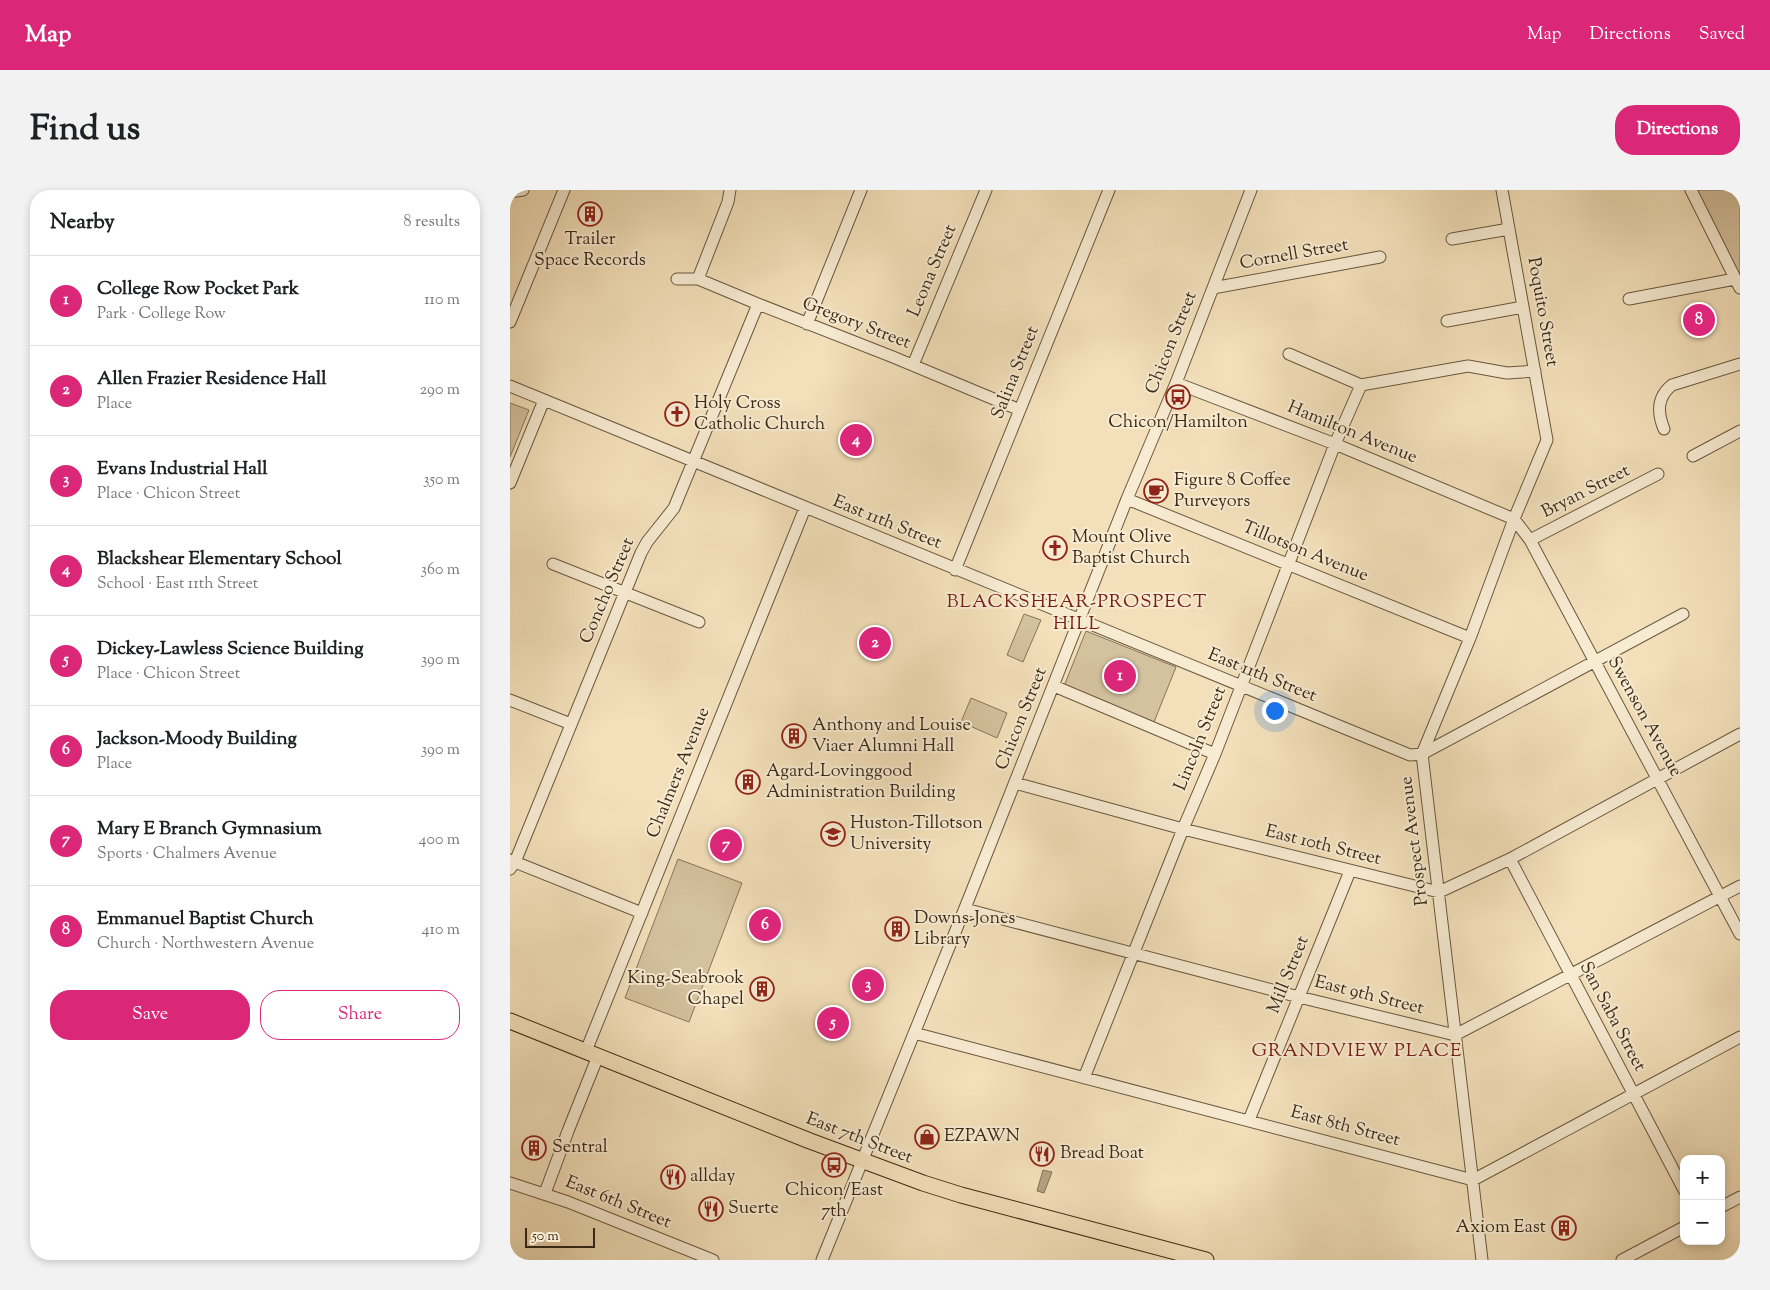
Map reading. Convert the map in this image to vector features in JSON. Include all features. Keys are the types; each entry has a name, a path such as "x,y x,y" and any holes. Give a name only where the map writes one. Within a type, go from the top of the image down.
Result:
{"main road":[{"name":"East 7th Street","path":"510,1021 923,1184 1206,1260"}],"street":[{"path":"510,192 522,190"},
{"path":"510,322 564,190"},
{"path":"698,279 728,202 730,190"},
{"path":"807,324 861,190"},
{"name":"Leona Street","path":"913,365 986,190"},
{"name":"Salina Street","path":"956,570 1109,190"},
{"name":"Chicon Street","path":"822,1260 1176,383 1251,190"},
{"name":"Poquito Street","path":"1502,190 1547,440"},
{"path":"1629,299 1738,284 1691,190"},
{"path":"1452,239 1509,230"},
{"name":"Cornell Street","path":"1213,288 1380,258"},
{"name":"Gregory Street","path":"677,279 698,279 1020,410"},
{"name":"Concho Street","path":"512,864 641,553 651,536 674,508 758,304"},
{"path":"1447,321 1523,307"},
{"path":"1289,354 1361,385 1468,366 1507,373 1535,372"},
{"path":"1664,429 1658,410 1660,398 1665,390 1672,385 1740,364"},
{"name":"Hamilton Avenue","path":"1176,383 1335,444 1514,518"},
{"name":"Lincoln Street","path":"1084,1078 1183,829 1215,754 1335,444 1361,385"},
{"name":"East 11th Street","path":"510,386 1410,755 1422,754"},
{"path":"510,483 544,400"},
{"path":"1693,456 1740,431"},
{"name":"Prospect Avenue","path":"1482,1260 1422,754 1470,638 1514,518 1547,440"},
{"name":"Bryan Street","path":"1530,540 1658,474"},
{"name":"Tillotson Avenue","path":"1128,499 1470,638"},
{"name":"Chalmers Avenue","path":"545,1193 642,913 805,508"},
{"name":"Swenson Avenue","path":"1514,518 1530,540 1740,934"},
{"path":"553,564 699,622"},
{"path":"1422,754 1683,614"},
{"path":"1054,686 1215,754"},
{"path":"510,700 571,724"},
{"path":"1438,892 1510,859 1740,734"},
{"name":"East 10th Street","path":"1015,783 1183,829 1438,892"},
{"name":"San Saba Street","path":"1510,859 1680,1183"},
{"path":"512,864 642,913"},
{"name":"Mill Street","path":"1249,1120 1350,871"},
{"path":"1455,1035 1740,886"},
{"name":"East 9th Street","path":"965,908 1133,954 1455,1035"},
{"name":"East 8th Street","path":"914,1033 1473,1180"},
{"path":"1473,1180 1740,1037"},
{"name":"East 6th Street","path":"510,1183 524,1189 545,1193 713,1260"},
{"path":"1725,1205 1740,1197"},
{"path":"1622,1260 1680,1229"}],"shaded area":[{"path":"1697,190 1740,190 1740,278"},
{"path":"510,403 529,410 510,457"},
{"path":"1024,614 1041,620 1023,662 1007,655"},
{"path":"1086,631 1176,667 1154,722 1064,686"},
{"path":"971,698 1007,713 997,738 961,722"},
{"path":"678,859 742,883 689,1022 625,998"},
{"path":"1043,1170 1052,1172 1044,1193 1037,1191"}],"place":[{"name":"Trailer Space Records","path":"590,214"},
{"name":"Emmanuel Baptist Church","path":"1699,320"},
{"name":"Chicon/Hamilton","path":"1178,397"},
{"name":"Holy Cross Catholic Church","path":"677,414"},
{"name":"Blackshear Elementary School","path":"856,440"},
{"name":"Figure 8 Coffee Purveyors","path":"1156,491"},
{"name":"Mount Olive Baptist Church","path":"1055,548"},
{"name":"Allen Frazier Residence Hall","path":"875,643"},
{"name":"College Row Pocket Park","path":"1120,676"},
{"name":"Anthony and Louise Viaer Alumni Hall","path":"794,736"},
{"name":"Agard-Lovinggood Administration Building","path":"748,782"},
{"name":"Huston-Tillotson University","path":"833,834"},
{"name":"Mary E Branch Gymnasium","path":"726,845"},
{"name":"Jackson-Moody Building","path":"765,925"},
{"name":"Downs-Jones Library","path":"897,929"},
{"name":"Evans Industrial Hall","path":"868,985"},
{"name":"King-Seabrook Chapel","path":"762,989"},
{"name":"Dickey-Lawless Science Building","path":"833,1023"},
{"name":"EZPAWN","path":"927,1137"},
{"name":"Sentral","path":"534,1148"},
{"name":"Bread Boat","path":"1042,1154"},
{"name":"Chicon/East 7th","path":"834,1165"},
{"name":"allday","path":"673,1177"},
{"name":"Suerte","path":"711,1209"},
{"name":"Axiom East","path":"1564,1228"}],"district":[{"name":"BLACKSHEAR-PROSPECT HILL","path":"1077,613"},
{"name":"GRANDVIEW PLACE","path":"1357,1051"}]}
